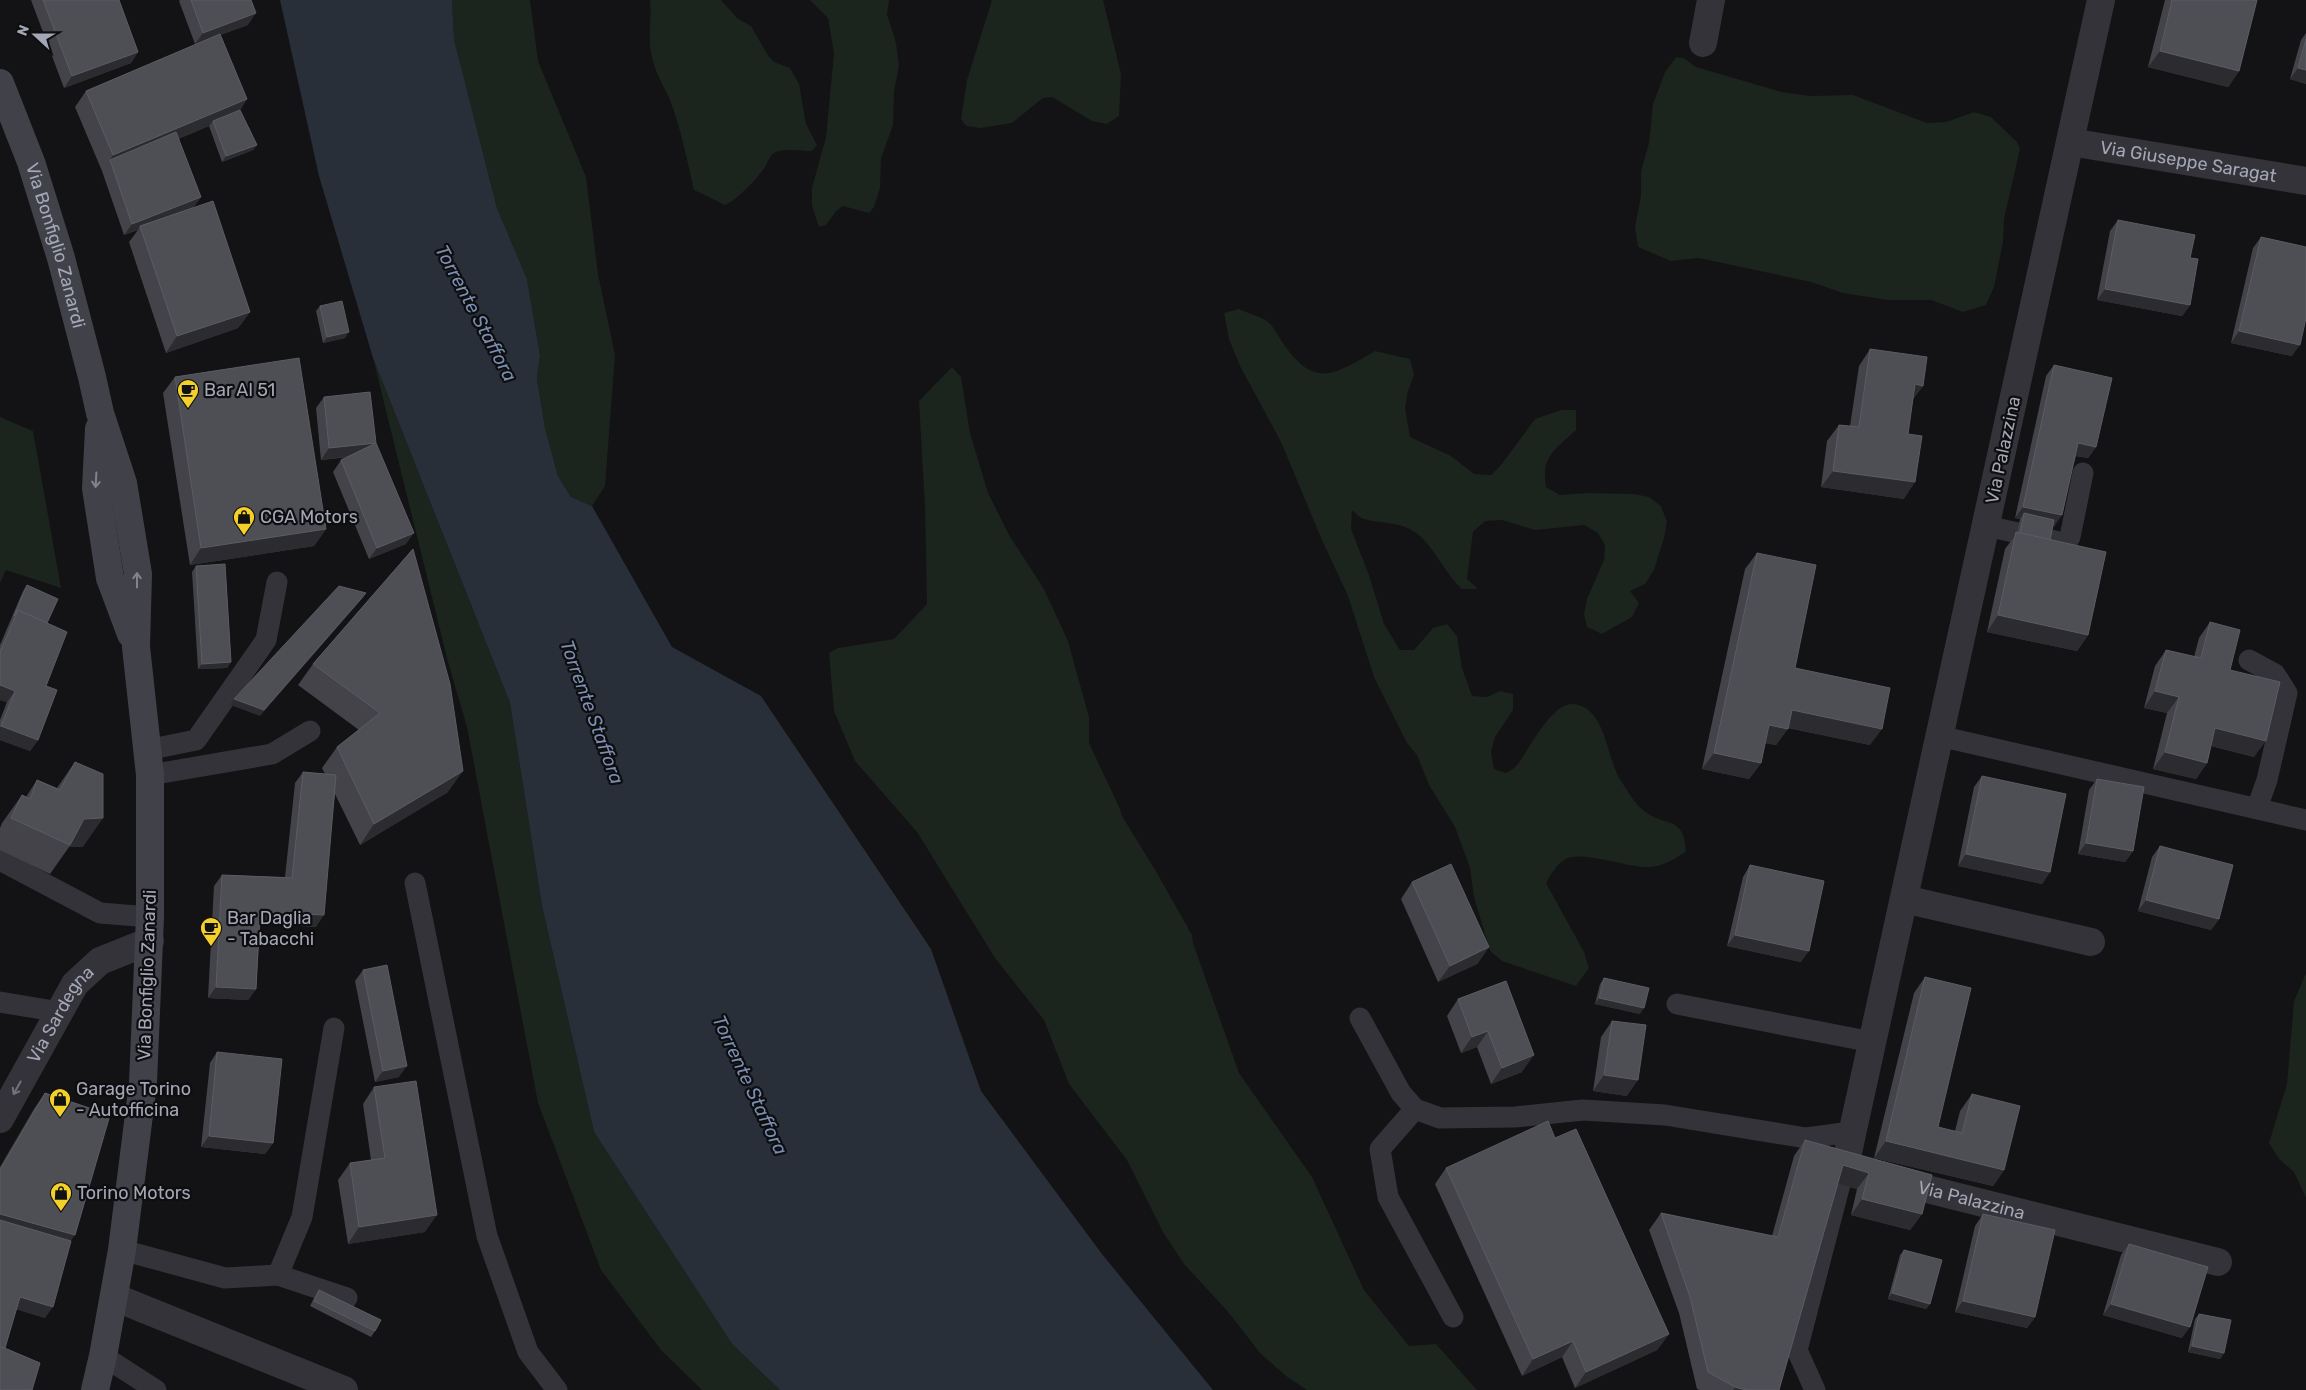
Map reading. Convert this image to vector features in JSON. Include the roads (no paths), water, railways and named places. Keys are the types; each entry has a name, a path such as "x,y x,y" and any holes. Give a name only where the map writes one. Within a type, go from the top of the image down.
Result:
{"main road":[{"name":"Via Bonfiglio Zanardi","path":"0,83 31,162 61,258 100,413 96,488 110,578 136,647 148,762 150,929 143,1083 122,1250 95,1390"}],"street":[{"path":"1703,43 1711,0"},
{"name":"Via Palazzina","path":"1843,1174 2101,0"},
{"name":"Via Giuseppe Saragat","path":"2070,142 2306,182"},
{"path":"1904,899 2091,942"},
{"name":"Via Sardegna","path":"0,1119 75,984 100,961 150,929"},
{"name":"Via Palazzina","path":"1843,1174 1851,1170 2218,1262"},
{"path":"114,1297 344,1390"}],"lane":[{"path":"1986,526 2064,543 2070,537 2083,473"},
{"path":"148,762 196,740 266,640 277,582"},
{"path":"2249,660 2275,674 2287,693 2267,780 2257,808"},
{"path":"148,762 272,754 310,731"},
{"path":"1940,736 2306,820"},
{"path":"0,860 100,912 150,929"},
{"path":"415,883 487,1236 528,1352 557,1390"},
{"path":"0,1002 60,1012"},
{"path":"1677,1004 1872,1042"},
{"path":"1360,1018 1401,1093 1415,1108 1440,1118 1515,1117 1583,1110 1665,1115 1806,1138 1851,1132"},
{"path":"278,1275 302,1218 334,1028"},
{"path":"1415,1108 1380,1149 1388,1197 1453,1317"},
{"path":"1815,1390 1797,1350 1843,1174"},
{"path":"122,1250 225,1278 278,1275 347,1298"},
{"path":"103,1356 156,1390"}],"water":[{"name":"Torrente Staffora","path":"280,0 452,0 454,39 497,208 527,279 540,355 537,379 545,428 558,476 571,497 592,506 672,647 761,696 931,949 981,1091 1102,1254 1213,1390 780,1390 732,1344 594,1132 542,906 510,703 373,358 319,176"}],"place":[{"name":"Bar Al 51","path":"188,409"},
{"name":"CGA Motors","path":"244,536"},
{"name":"Bar Daglia - Tabacchi","path":"211,947"},
{"name":"Garage Torino - Autofficina","path":"60,1118"},
{"name":"Torino Motors","path":"61,1212"}]}
